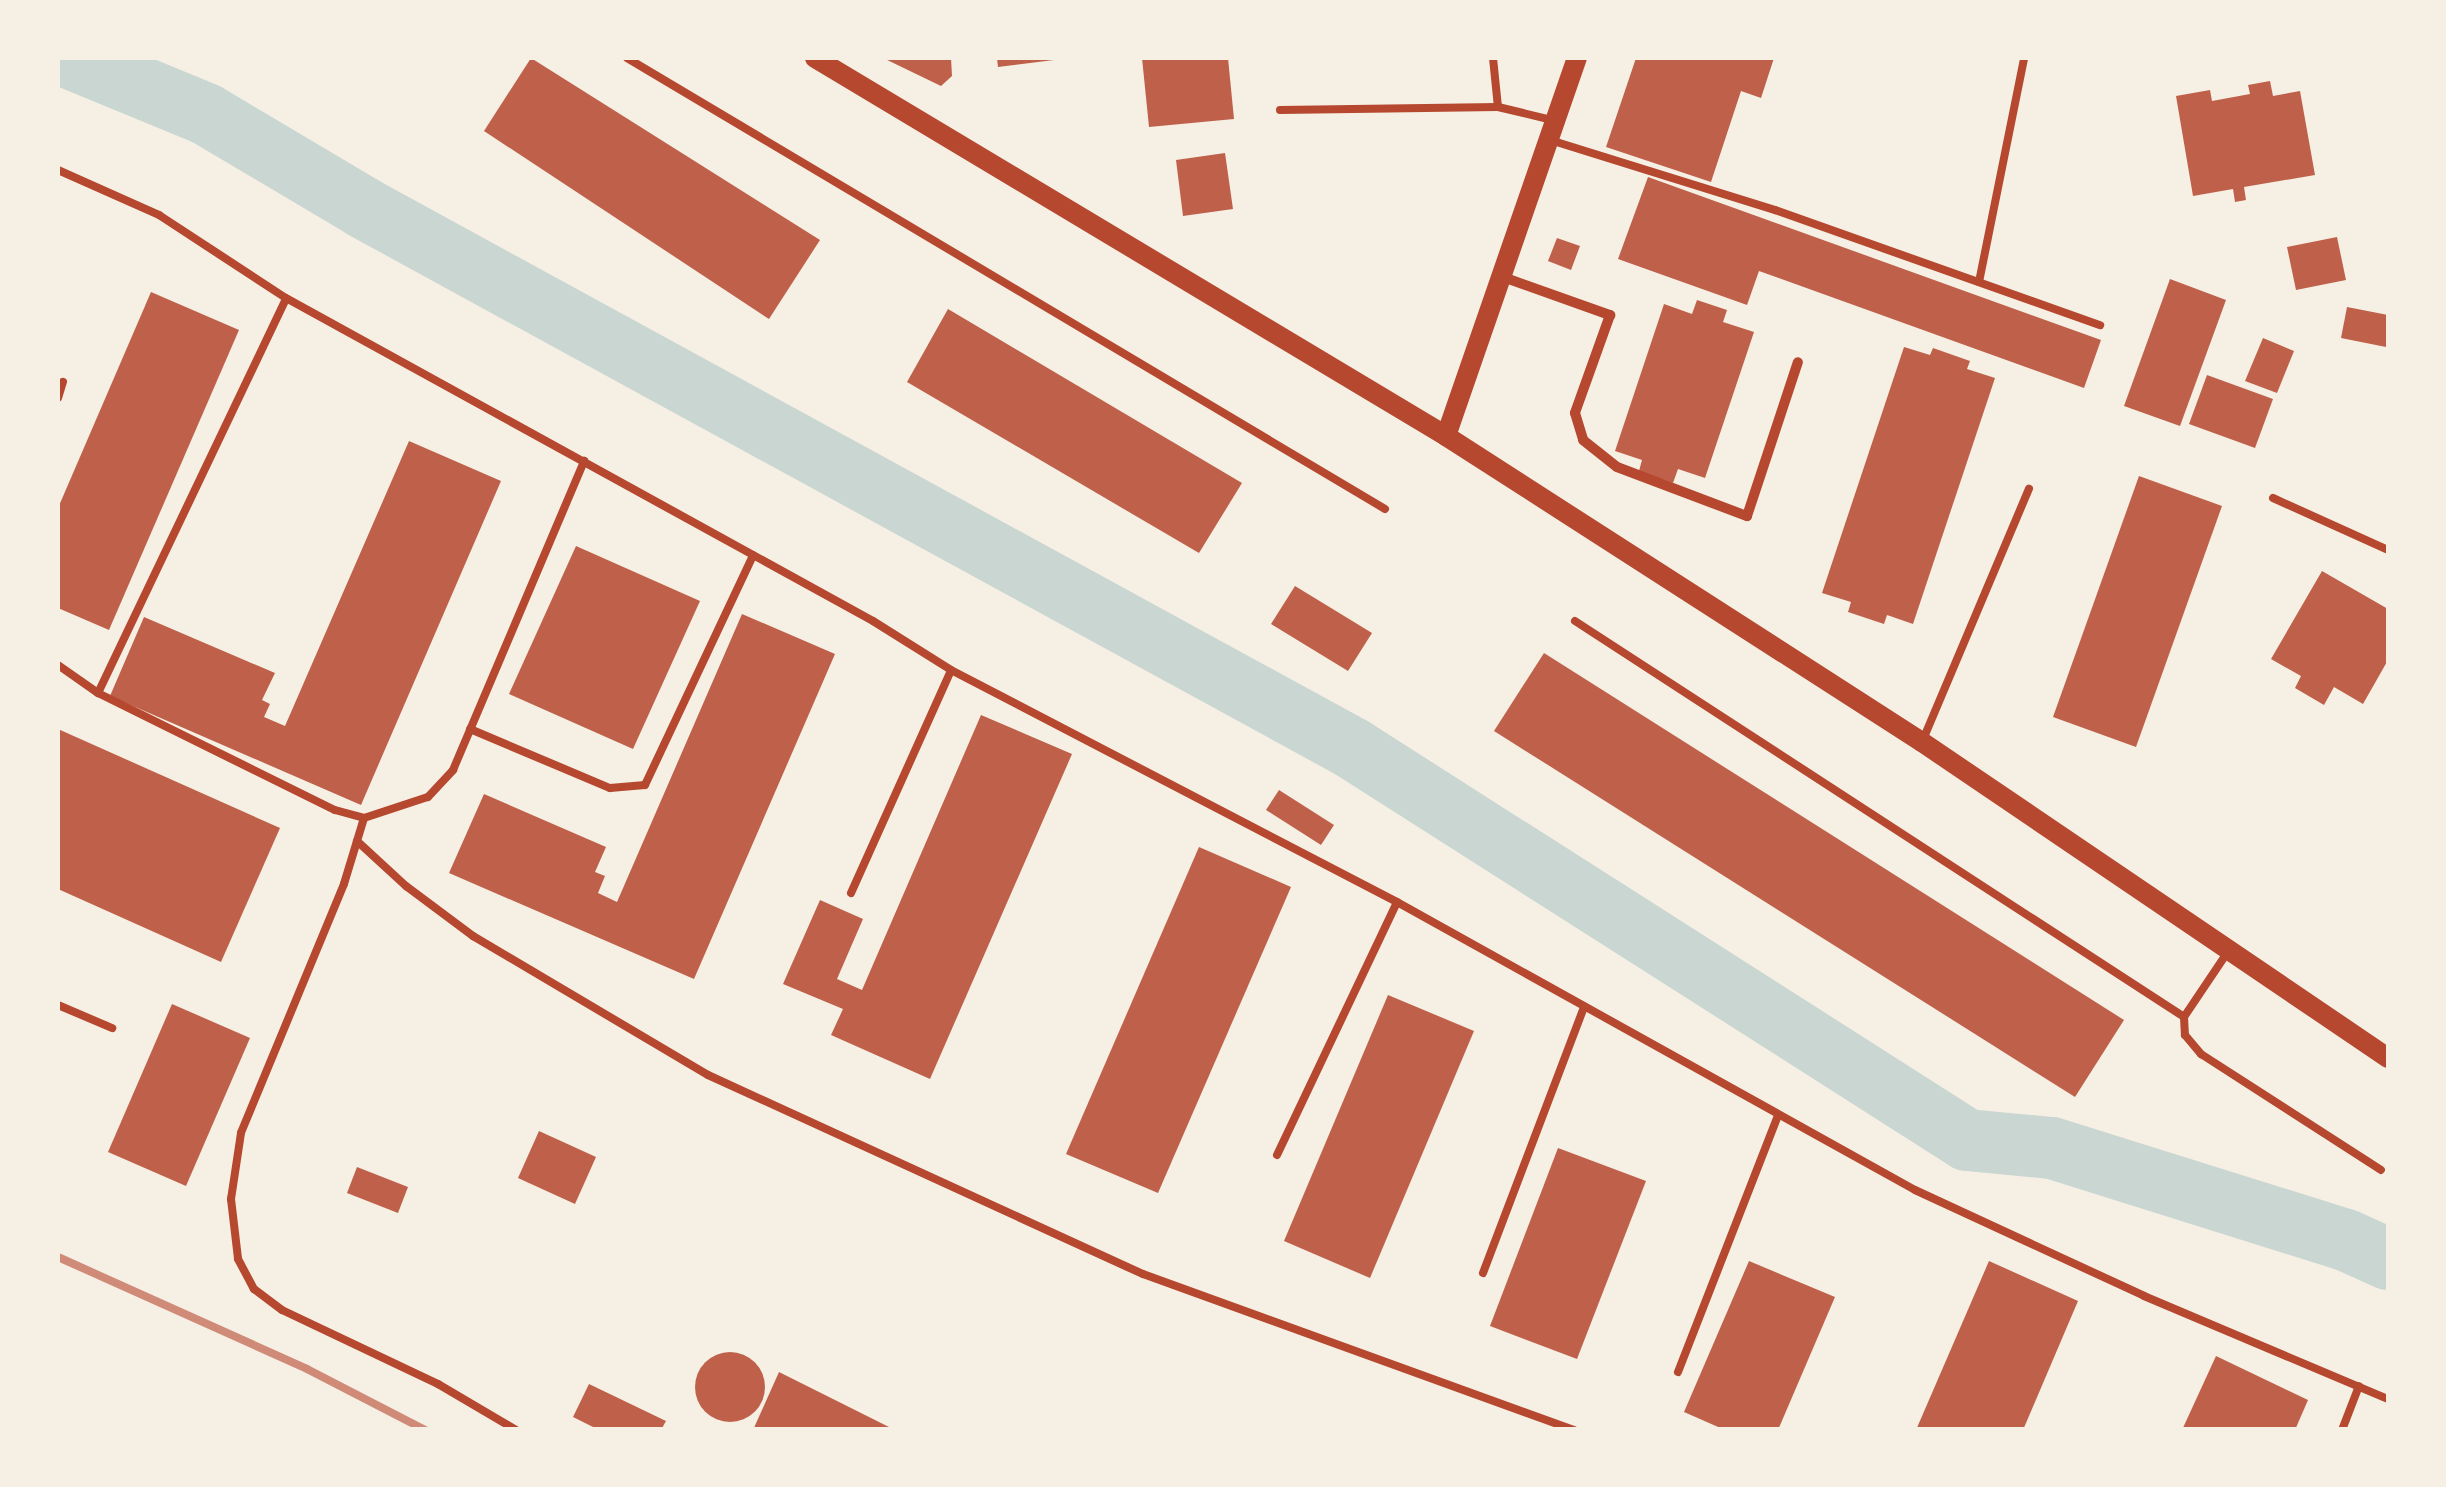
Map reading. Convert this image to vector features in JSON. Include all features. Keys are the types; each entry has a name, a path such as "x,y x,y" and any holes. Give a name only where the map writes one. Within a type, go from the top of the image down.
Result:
{"main road":[{"path":"815,58 1446,436 1922,742 2388,1058"},
{"path":"1446,436 1577,58"}],"street":[{"path":"1503,277 1610,316 1576,413 1583,440 1617,467 1747,516 1798,362"}],"lane":[{"path":"627,58 1385,509"},
{"path":"1493,58 1498,107"},
{"path":"1979,282 2024,58"},
{"path":"1280,110 1498,107 2100,326"},
{"path":"58,170 158,216 286,298 584,461 952,670 1397,902 1932,1199 2144,1296 2388,1399"},
{"path":"98,693 286,298"},
{"path":"58,398 63,382"},
{"path":"58,665 98,693 335,810 364,818 428,797 453,770 584,461"},
{"path":"1922,742 2028,489"},
{"path":"2274,498 2388,550"},
{"path":"470,729 610,788 644,785 752,555"},
{"path":"1575,621 2184,1017"},
{"path":"851,893 952,670"},
{"path":"364,818 344,884 241,1133 231,1199 238,1259 246,1278 267,1300 438,1384 516,1430"},
{"path":"357,841 406,886 473,936 708,1074 1143,1274 1575,1430"},
{"path":"1277,1154 1397,902"},
{"path":"2229,949 2184,1017 2185,1035 2201,1054 2380,1170"},
{"path":"58,1005 112,1028"},
{"path":"1483,1272 1584,1008"},
{"path":"1678,1372 1778,1116"},
{"path":"2342,1430 2358,1386"}],"building":[{"path":"531,58 820,240 769,319 484,131"},
{"path":"883,58 951,58 952,76 941,86"},
{"path":"997,58 1054,58 1054,60 998,67"},
{"path":"1142,58 1228,58 1234,119 1149,127"},
{"path":"1636,58 1774,58 1761,98 1741,91 1711,182 1606,147"},
{"path":"2270,81 2273,96 2300,91 2315,175 2244,187 2246,200 2235,202 2233,189 2193,196 2176,96 2210,90 2212,101 2250,94 2248,85"},
{"path":"1225,153 1233,209 1183,216 1176,160"},
{"path":"1648,177 2101,340 2084,388 1759,271 1747,305 1618,259"},
{"path":"2337,237 2346,280 2296,290 2287,247"},
{"path":"1557,238 1580,246 1571,270 1548,261"},
{"path":"2170,279 2226,300 2180,426 2124,406"},
{"path":"151,292 239,330 109,630 58,608 58,508"},
{"path":"1697,300 1727,310 1723,322 1754,332 1705,478 1678,469 1673,483 1639,471 1642,460 1615,451 1664,304 1692,314"},
{"path":"2347,307 2388,315 2386,347 2341,338"},
{"path":"948,309 1242,483 1199,553 907,382"},
{"path":"2263,338 2294,351 2277,393 2245,381"},
{"path":"1904,347 1930,355 1933,348 1970,361 1967,369 1995,378 1913,624 1887,615 1884,624 1848,612 1851,602 1822,593"},
{"path":"2207,375 2273,399 2255,448 2189,424"},
{"path":"409,441 501,481 361,805 110,696 144,617 275,673 262,700 270,704 264,717 285,726"},
{"path":"2139,476 2222,506 2136,747 2053,717"},
{"path":"576,546 700,601 633,749 509,694"},
{"path":"2322,571 2388,609 2388,660 2363,704 2334,687 2324,705 2295,688 2301,676 2271,659"},
{"path":"1295,586 1372,633 1348,671 1271,624"},
{"path":"742,614 835,654 694,979 449,873 484,794 606,847 595,872 605,876 598,893 617,902"},
{"path":"1544,653 2124,1020 2075,1097 1494,731"},
{"path":"981,715 1072,754 930,1079 831,1035 843,1009 783,984 820,900 863,919 837,979 862,990"},
{"path":"58,729 280,828 221,962 58,889"},
{"path":"1279,790 1334,825 1321,845 1266,810"},
{"path":"1199,847 1291,887 1158,1193 1066,1154"},
{"path":"1388,995 1474,1031 1370,1278 1284,1241"},
{"path":"172,1004 250,1038 186,1186 108,1152"},
{"path":"539,1131 596,1157 575,1204 518,1178"},
{"path":"1558,1148 1646,1181 1577,1359 1490,1326"},
{"path":"357,1167 408,1187 398,1213 347,1193"},
{"path":"1749,1261 1835,1297 1778,1430 1725,1430 1684,1412"},
{"path":"1989,1261 2078,1301 2023,1430 1916,1430"},
{"path":"730,1352 744,1354 755,1362 763,1373 763,1401 755,1412 744,1420 730,1422 716,1420 705,1412 697,1401 695,1387 697,1373 705,1362 716,1354"},
{"path":"2216,1356 2308,1400 2295,1430 2182,1430"},
{"path":"779,1372 895,1430 753,1430"},
{"path":"589,1384 666,1421 661,1430 599,1430 573,1417"}],"waterway":[{"path":"70,58 206,114 364,208 1352,748 1967,1140 2052,1148 2346,1240 2388,1259"}],"railway":[{"path":"58,1257 307,1369 425,1430"}]}
